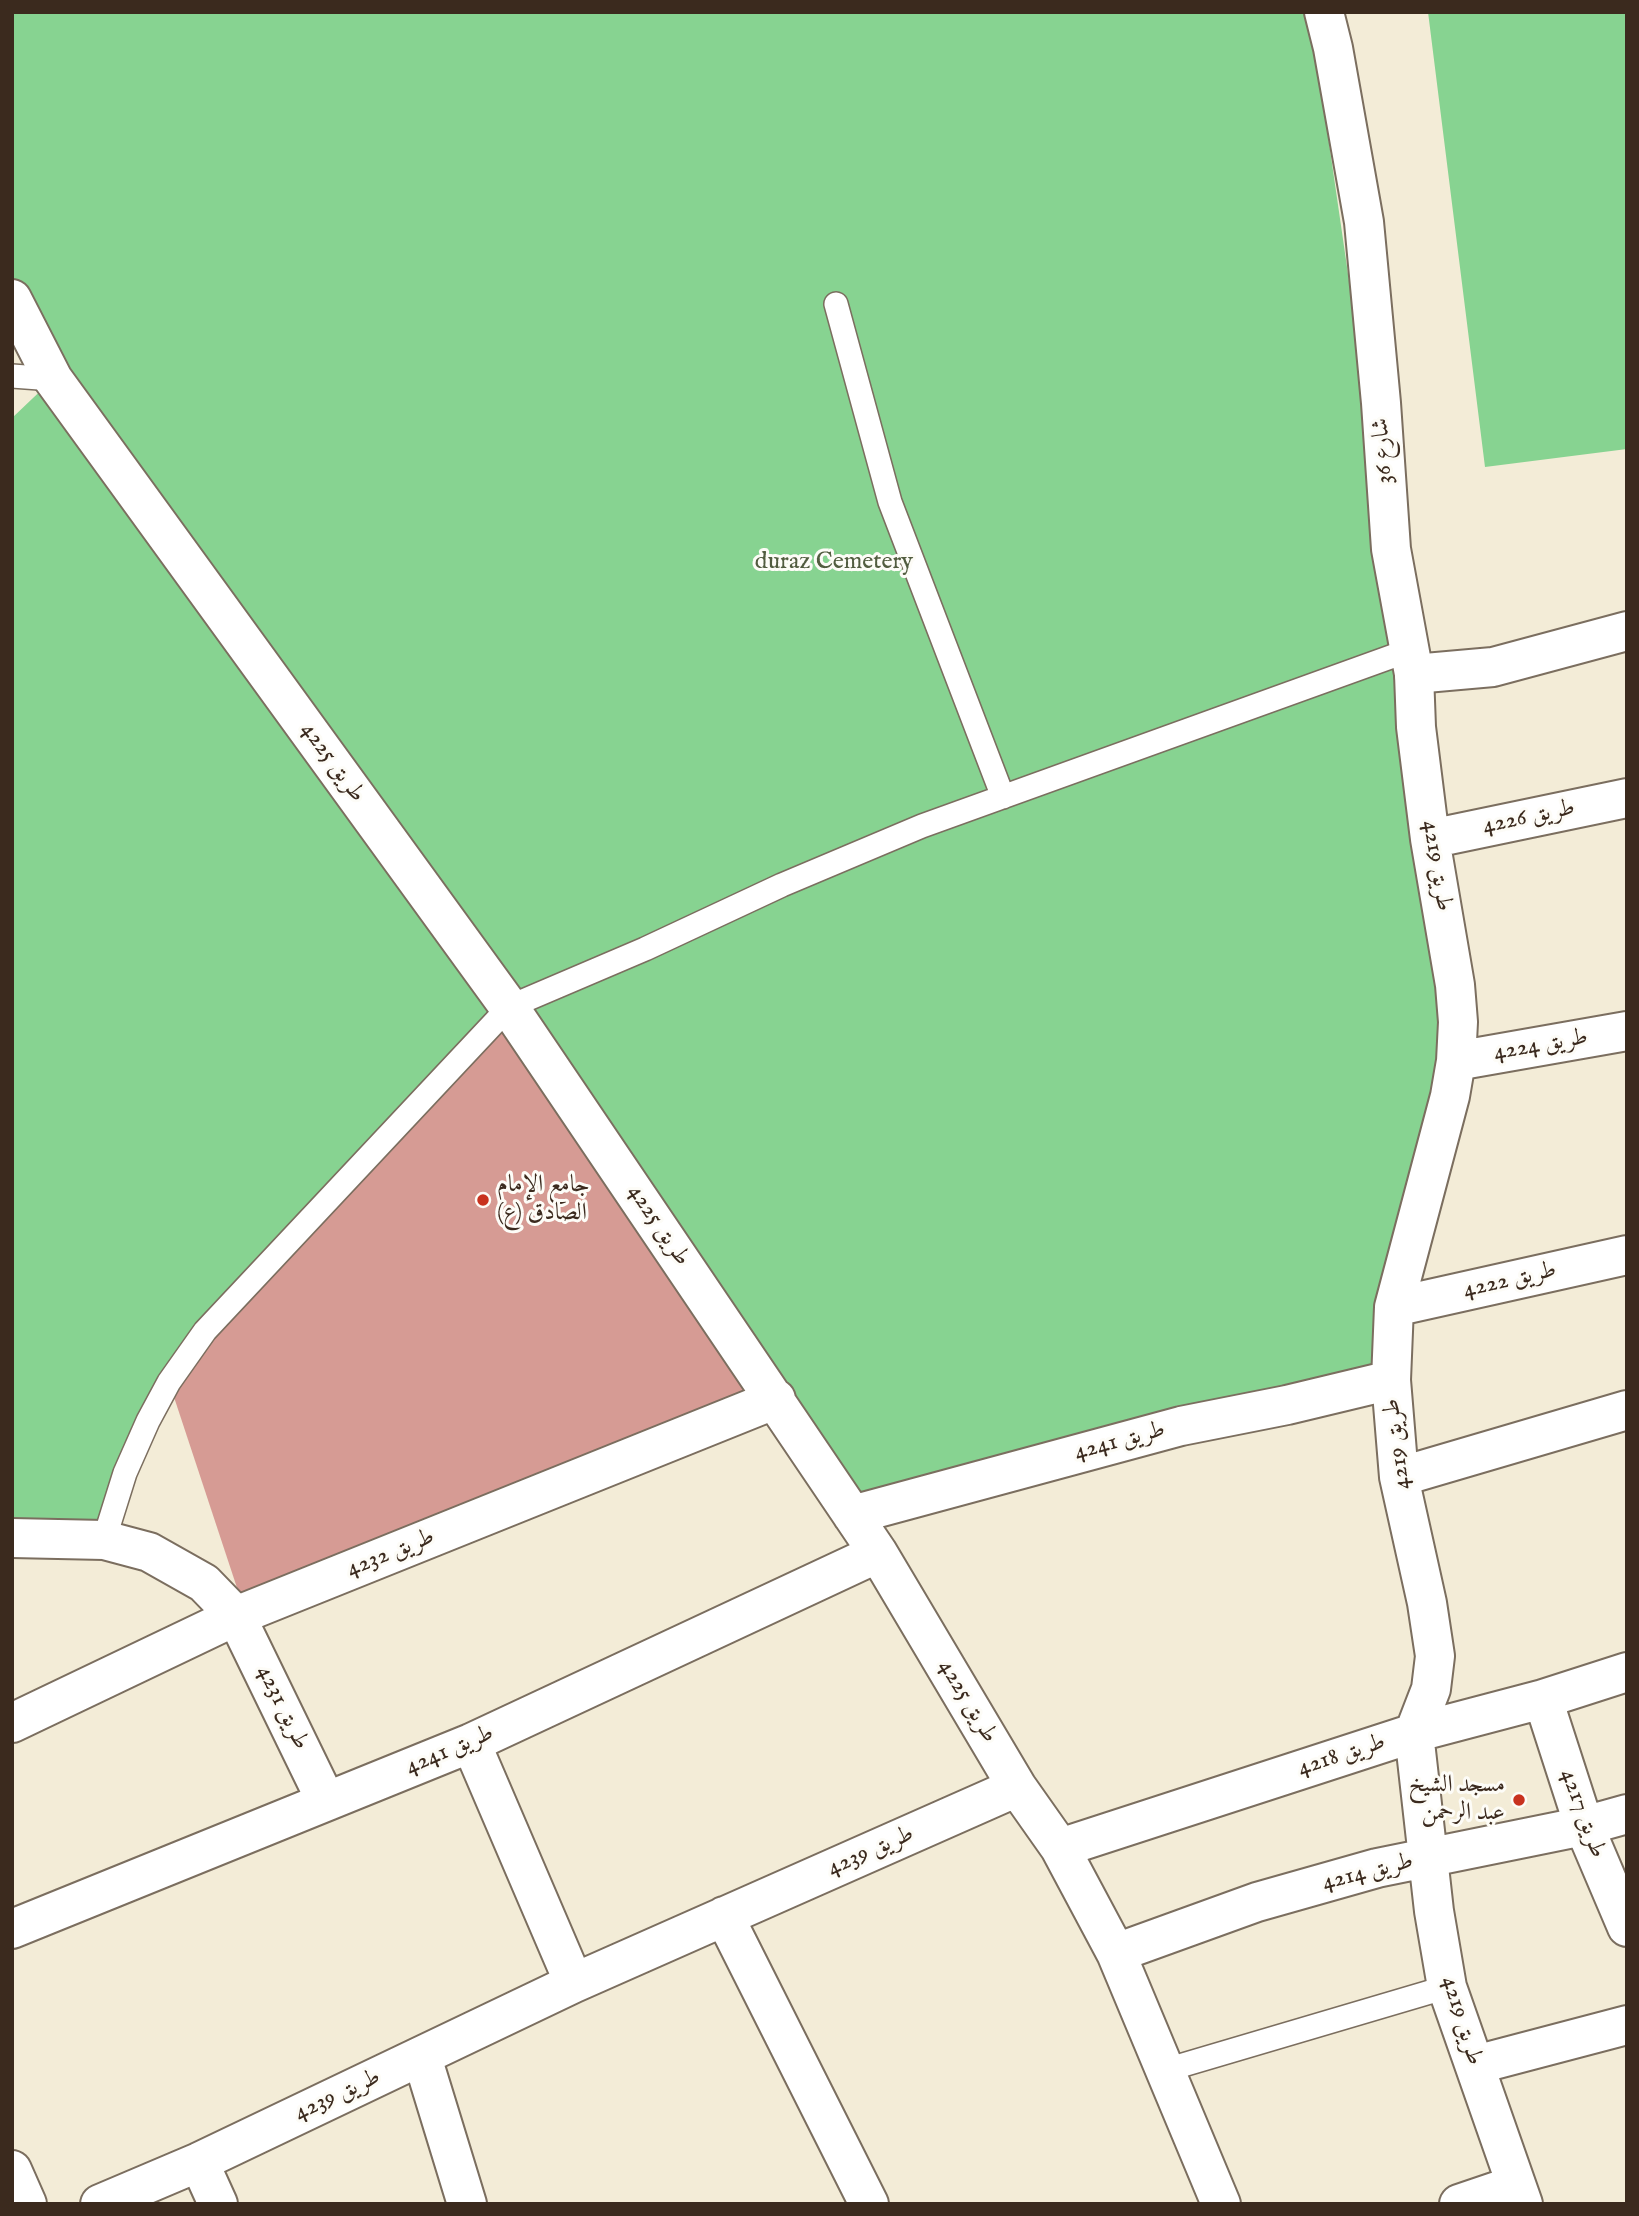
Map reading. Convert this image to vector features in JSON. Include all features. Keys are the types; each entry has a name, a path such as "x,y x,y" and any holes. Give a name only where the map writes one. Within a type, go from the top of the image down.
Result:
{"street":[{"name":"شارع 36","path":"1324,12 1333,48 1364,222 1391,549 1412,662"},
{"name":"طريق 4225","path":"12,299 53,379 509,1007 878,1553 1017,1787 1060,1848 1116,1953 1221,2204"},
{"path":"1412,662 1493,667 1627,631"},
{"name":"طريق 4219","path":"1412,662 1416,727 1430,839 1455,985 1458,1022 1456,1061 1443,1124 1394,1307 1391,1380 1399,1477 1436,1656 1431,1689 1415,1733 1434,1911 1447,1987 1519,2194"},
{"name":"طريق 4226","path":"1430,839 1627,798"},
{"name":"طريق 4224","path":"1456,1061 1627,1031"},
{"name":"طريق 4222","path":"1394,1307 1627,1255"},
{"name":"طريق 4241","path":"852,1515 1181,1426 1287,1405 1391,1380"},
{"name":"طريق 4232","path":"12,1723 236,1616 776,1399"},
{"path":"1399,1477 1627,1410"},
{"name":"طريق 4231","path":"12,1538 104,1540 149,1552 204,1583 236,1616 326,1801"},
{"name":"طريق 4241","path":"12,1929 471,1743 878,1553"},
{"name":"طريق 4218","path":"1060,1848 1415,1733 1543,1699 1627,1672"},
{"name":"طريق 4217","path":"1543,1699 1584,1826 1627,1927"},
{"path":"471,1743 574,1983"},
{"name":"طريق 4239","path":"100,2204 199,2162 574,1983 1017,1787"},
{"name":"طريق 4214","path":"1116,1953 1257,1902 1377,1868 1584,1826 1627,1814"},
{"path":"724,1916 869,2204"},
{"path":"1475,2065 1627,2025"},
{"path":"422,2056 467,2204"},
{"path":"199,2162 218,2204"},
{"path":"12,2170 27,2204"},
{"path":"1459,2204 1519,2194"}],"lane":[{"path":"836,304 890,502 1003,797"},
{"path":"12,376 53,379"},
{"path":"104,1540 125,1473 148,1421 169,1382 205,1331 509,1007 645,949 782,884 922,826 1412,662"},
{"path":"1166,2070 1447,1987"}],"green space":[{"name":"duraz Cemetery","path":"12,12 1310,12 1430,839 1456,1061 1391,1380 852,1515 776,1399 169,1382 104,1540 12,1536 12,418 53,379 12,299"},
{"path":"1428,12 1627,12 1627,449 1485,467"}],"building":[{"name":"جامع الإمام الصادق (ع)","path":"500,1017 776,1399 245,1612 169,1382"}],"place":[{"name":"جامع الإمام الصادق (ع)","path":"483,1200"},
{"name":"مسجد الشيخ عبد الرحمن","path":"1519,1800"}]}
